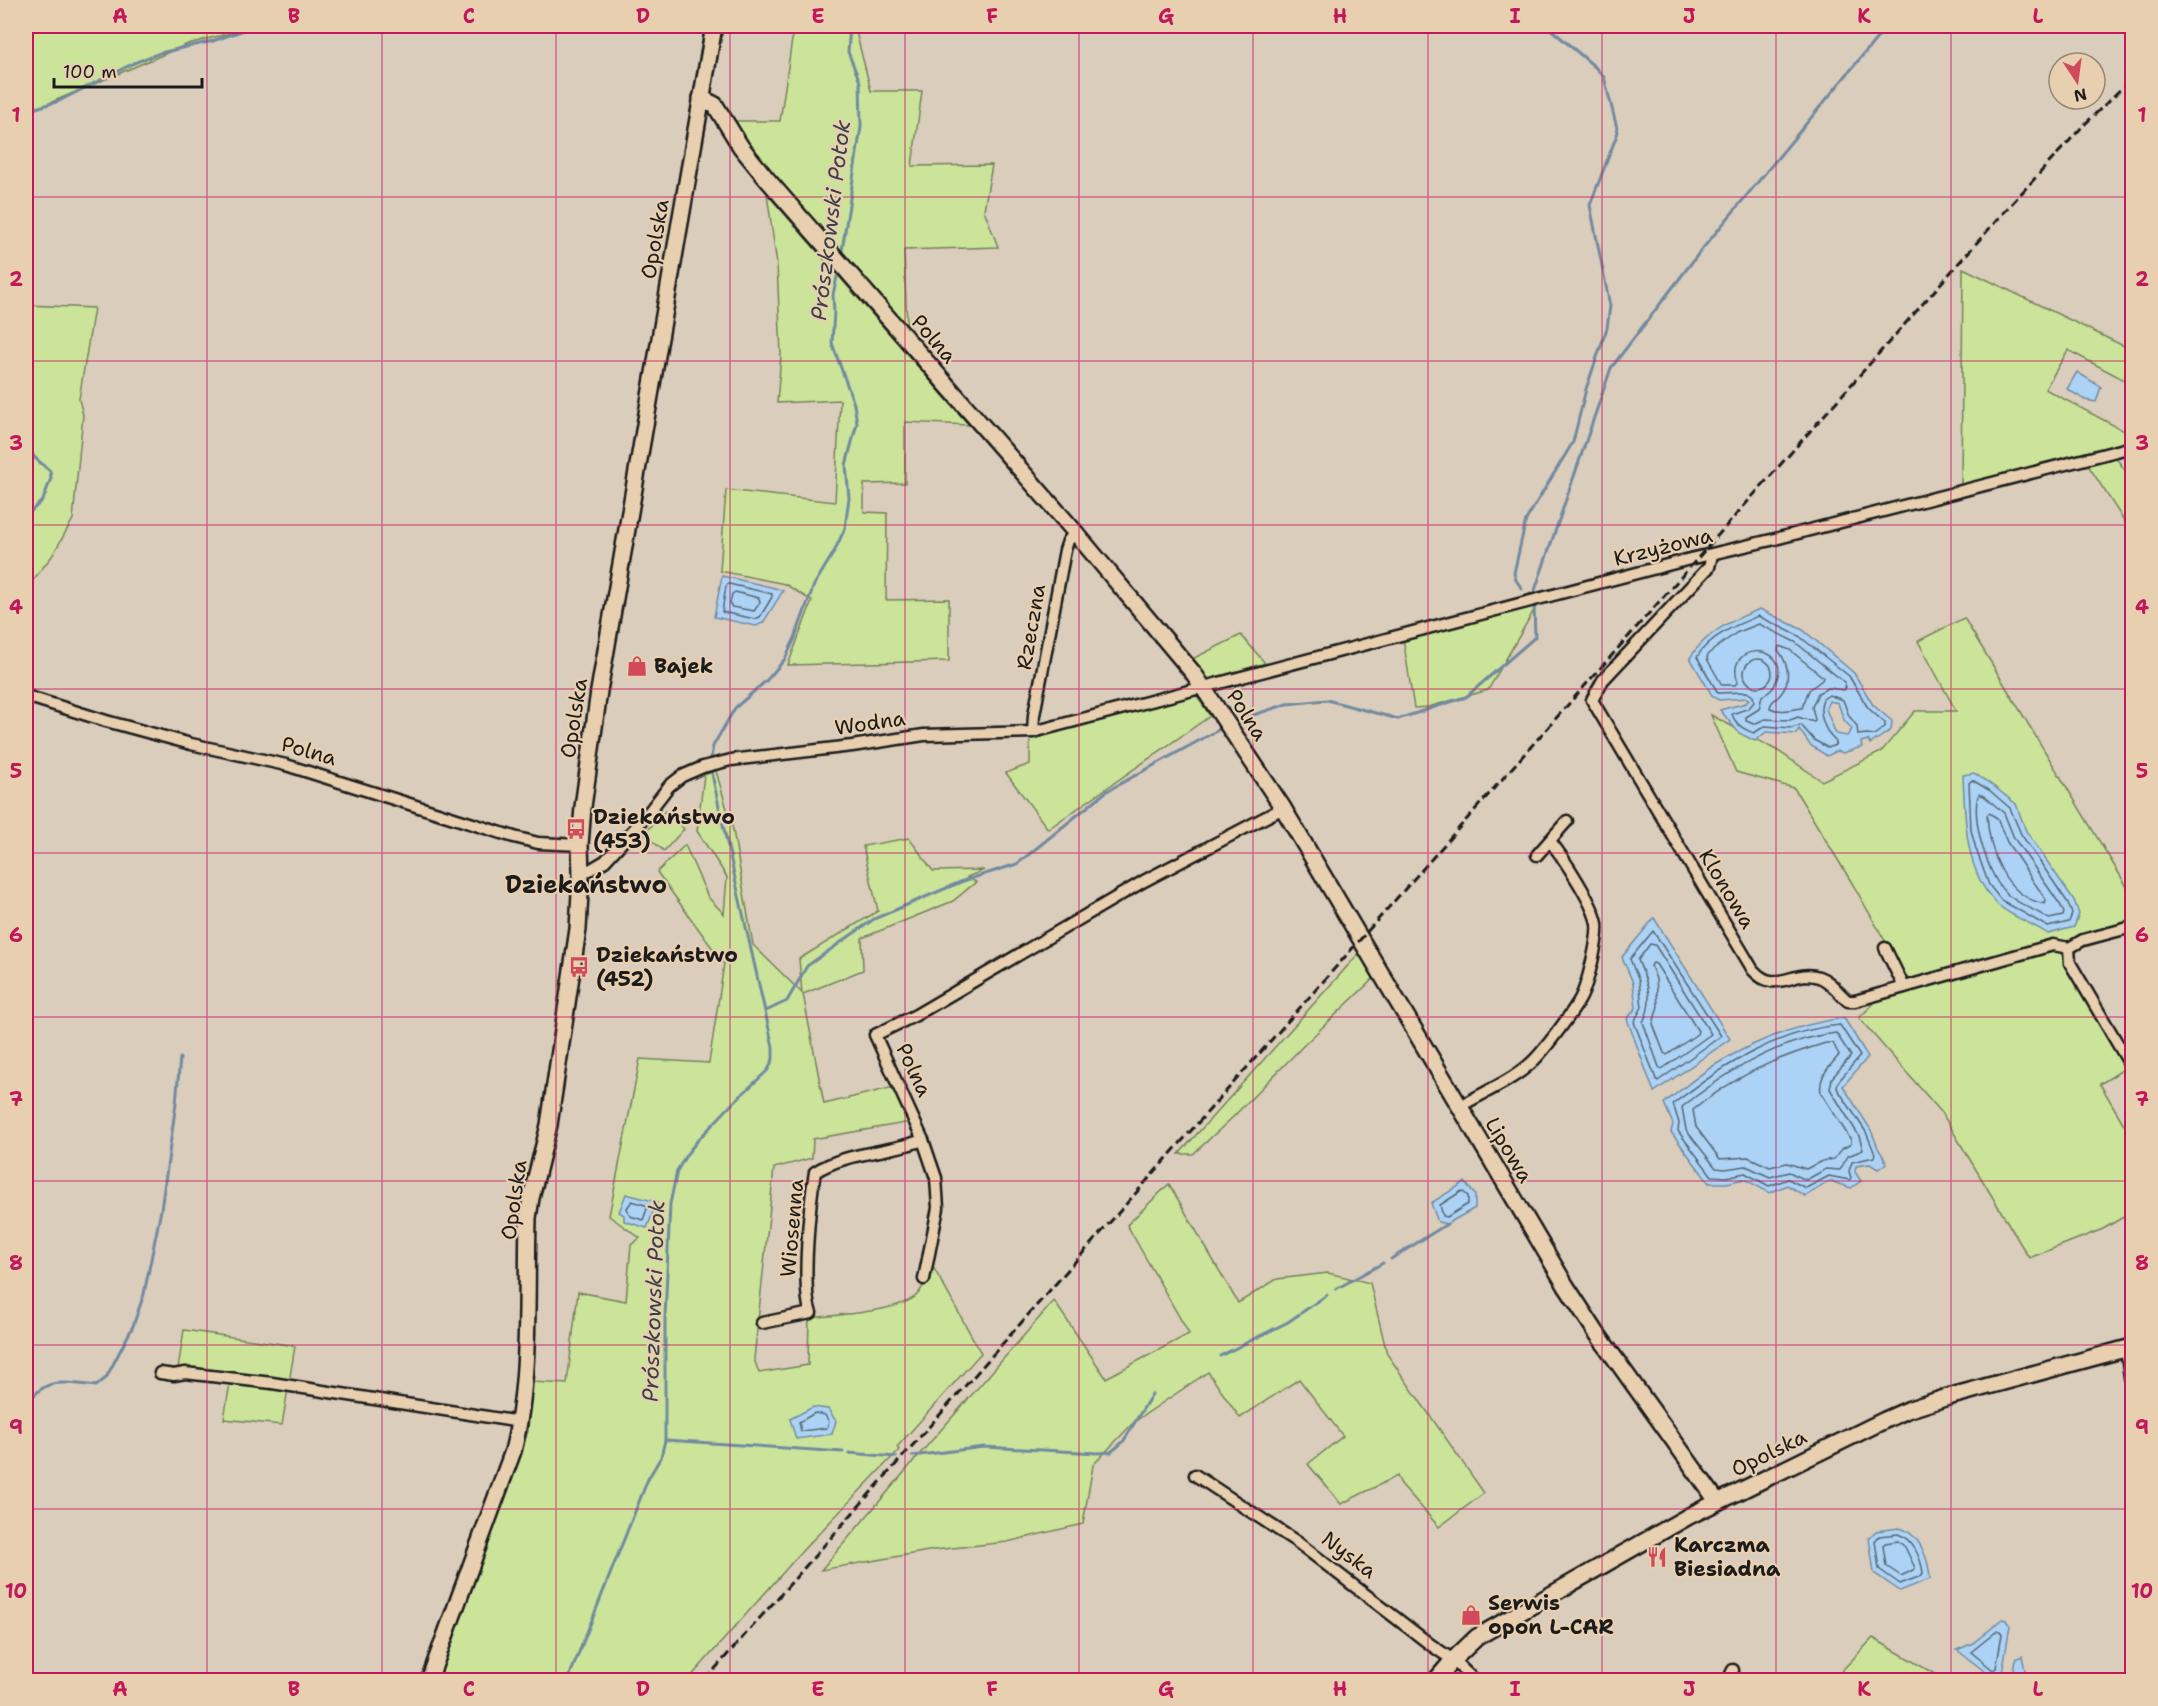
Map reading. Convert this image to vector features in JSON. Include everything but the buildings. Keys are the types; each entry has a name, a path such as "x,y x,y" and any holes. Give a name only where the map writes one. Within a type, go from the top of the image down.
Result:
{"street":[{"name":"Opolska","path":"429,1680 513,1451 520,1422 524,1382 528,1218 549,1125 578,929 584,795 602,672 714,26"},
{"name":"Polna","path":"701,98 715,105 748,155 1172,646 1204,688 1283,808 1144,880 936,1004 875,1035 923,1140 936,1178 938,1208 924,1279"},
{"name":"Krzyżowa","path":"1204,688 1690,559 2133,447"},
{"name":"Rzeczna","path":"1033,732 1034,715 1065,550 1074,532"},
{"name":"Klonowa","path":"1712,555 1709,567 1603,680 1592,700 1759,977 1767,981 1778,982 1808,975 1818,976 1833,986 1848,1001 1855,1001 2053,945 2069,948"},
{"name":"Wodna","path":"581,875 605,861 645,817 669,786 682,776 703,767 720,762 924,735 1033,732 1204,688"},
{"name":"Polna","path":"26,696 191,744 286,765 513,837 538,843 580,845"},
{"name":"Lipowa","path":"1283,808 1550,1260 1596,1332 1717,1502"},
{"path":"1537,855 1567,821"},
{"path":"1459,1107 1519,1073 1531,1063 1578,1003 1584,989 1596,940 1597,923 1560,853 1550,841"},
{"path":"2133,927 2083,940 2069,948 2070,963 2133,1068"},
{"path":"1885,948 1904,987"},
{"name":"Wiosenna","path":"762,1323 811,1312 807,1302 808,1261 815,1172 824,1165 908,1146 923,1140"},
{"name":"Opolska","path":"1453,1660 1477,1637 1625,1551 1717,1502 1910,1408 2129,1348"},
{"path":"2129,1348 2133,1391"},
{"path":"160,1373 174,1375 185,1373 272,1383 520,1422"},
{"name":"Nyska","path":"1195,1475 1297,1542 1453,1660 1474,1680"},
{"path":"1436,1680 1453,1660"}],"green space":[{"path":"26,26 257,26 188,44 26,113"},
{"path":"794,26 857,26 856,32 871,91 922,91 912,166 992,165 984,210 998,247 904,250 907,327 753,153 736,121 780,121"},
{"path":"767,194 969,425 905,422 905,483 864,484 864,512 887,513 886,600 949,599 949,661 788,665 812,601 785,584 720,571 726,490 835,502 840,400 777,403 781,355 777,264"},
{"path":"1963,268 2132,350 2132,384 2068,350 2045,389 2132,435 2129,444 1961,486"},
{"path":"26,305 94,308 79,399 83,415 73,519 52,556 26,589"},
{"path":"2114,455 2132,480 2132,533 2086,462"},
{"path":"1537,605 1488,690 1428,707 1414,708 1403,638"},
{"path":"1964,618 2132,895 2132,933 2061,954 2127,1067 2100,1084 2132,1138 2132,1212 2103,1229 2029,1258 1942,1113 1859,1018 1904,974 1852,883 1794,788 1736,772 1711,715 1778,751 1822,781 1881,752 1915,711 1956,711 1918,641"},
{"path":"1241,635 1265,663 1206,680 1190,660"},
{"path":"1196,695 1210,716 1048,829 1006,773 1030,764 1030,737"},
{"path":"716,771 733,830 753,945 802,993 799,959 878,911 863,846 909,838 933,871 984,870 967,877 976,882 953,901 862,938 863,970 803,994 824,1104 894,1087 911,1122 813,1139 812,1158 774,1168 754,1359 759,1373 808,1365 809,1318 866,1312 909,1301 924,1285 932,1265 981,1353 897,1447 899,1450 803,1550 688,1680 432,1680 480,1540 502,1506 528,1431 531,1382 567,1384 578,1292 626,1301 631,1245 640,1238 609,1216 640,1059 709,1063 724,964 657,872 685,845 708,897 724,914 727,877 697,831 704,775"},
{"path":"665,811 684,829 664,851 644,834"},
{"path":"1362,950 1374,978 1193,1154 1179,1154"},
{"path":"1169,1184 1238,1303 1277,1279 1328,1273 1370,1283 1387,1354 1484,1493 1439,1527 1401,1484 1397,1476 1341,1504 1308,1464 1343,1436 1299,1379 1240,1418 1208,1372 1134,1422 1093,1465 1083,1524 1007,1542 934,1550 821,1570 1054,1301 1106,1378 1189,1334 1127,1225"},
{"path":"184,1330 295,1346 282,1425 224,1419 230,1383 177,1375"},
{"path":"1873,1638 1945,1680 1833,1680"}],"water":[{"path":"2077,372 2101,387 2096,402 2085,400 2067,389"},
{"path":"722,576 783,591 763,623 756,626 714,617"},
{"path":"1760,609 1803,630 1854,673 1873,705 1892,721 1891,730 1870,744 1868,740 1861,742 1862,747 1843,753 1837,751 1827,756 1810,745 1799,729 1796,734 1766,732 1755,741 1739,733 1720,710 1746,703 1749,700 1747,698 1719,700 1713,697 1690,658 1712,634 1730,622","holes":["1829,701 1838,703 1844,720 1852,729 1847,736 1836,734 1826,709"]},
{"path":"1974,773 2016,804 2026,831 2074,900 2079,914 2074,927 2048,934 2001,908 1985,890 1972,859 1966,825 1963,775"},
{"path":"1654,918 1730,1039 1654,1092 1627,1019 1636,1008 1633,983 1622,957"},
{"path":"1844,1018 1868,1057 1843,1086 1871,1130 1887,1163 1878,1169 1870,1164 1856,1166 1855,1172 1861,1181 1851,1188 1830,1181 1805,1196 1787,1185 1770,1193 1744,1179 1727,1183 1709,1183 1671,1132 1673,1124 1664,1103 1707,1070 1743,1049 1793,1029"},
{"path":"1465,1182 1475,1195 1475,1208 1447,1224 1438,1222 1431,1203"},
{"path":"626,1194 657,1202 647,1228 624,1221 624,1215 619,1212"},
{"path":"813,1407 828,1409 836,1421 832,1434 796,1439 790,1419"},
{"path":"1899,1528 1913,1535 1918,1541 1928,1564 1930,1579 1900,1591 1874,1573 1869,1538 1876,1531"},
{"path":"2003,1619 2007,1620 2010,1625 2001,1680 1996,1680 1957,1650 1973,1643"},
{"path":"2022,1656 2027,1680 2011,1680 2015,1659"}],"waterway":[{"path":"26,111 59,101 134,63 160,53 213,41 255,26"},
{"name":"Prószkowski Potok","path":"841,257 861,127 860,82 848,52 850,26"},
{"path":"1522,589 1514,573 1526,520 1573,442 1586,389 1607,328 1610,306 1590,205 1618,132 1604,77 1547,26"},
{"path":"1530,594 1533,596 1611,368 1699,253 1887,26"},
{"name":"Prószkowski Potok","path":"568,1680 648,1479 661,1457 665,1440 665,1318 670,1204 677,1171 698,1140 768,1070 773,1059 773,1047 712,774 711,758 713,746 735,708 767,680 785,659 814,585 834,552 845,528 849,498 846,465 857,423 854,404 832,343 833,294 839,269"},
{"path":"26,439 34,457 50,471 51,478 43,500 26,516"},
{"path":"1235,721 1287,704 1327,700 1398,719 1466,697 1535,637 1534,606"},
{"path":"1176,664 1193,685"},
{"path":"766,1011 787,1001 807,966 874,919 963,881 1017,864 1107,791 1221,727"},
{"path":"26,1407 40,1390 56,1383 96,1386 106,1378 133,1326 144,1294 161,1210 180,1058"},
{"path":"1391,1259 1447,1224"},
{"path":"1336,1289 1383,1263"},
{"path":"1220,1356 1288,1322 1327,1295"},
{"path":"912,1456 984,1447 1111,1452 1123,1442 1152,1394"},
{"path":"666,1440 843,1452"},
{"path":"849,1453 896,1457"}],"railway":[{"path":"705,1680 2004,212 2083,126 2132,78"}],"place":[{"name":"Bajek","path":"637,666"},
{"name":"Dziekaństwo (453)","path":"576,829"},
{"name":"Dziekaństwo (452)","path":"579,967"},
{"name":"Karczma Biesiadna","path":"1657,1557"},
{"name":"Serwis opon L-CAR","path":"1471,1615"}],"district":[{"name":"Dziekaństwo","path":"586,885"}]}
